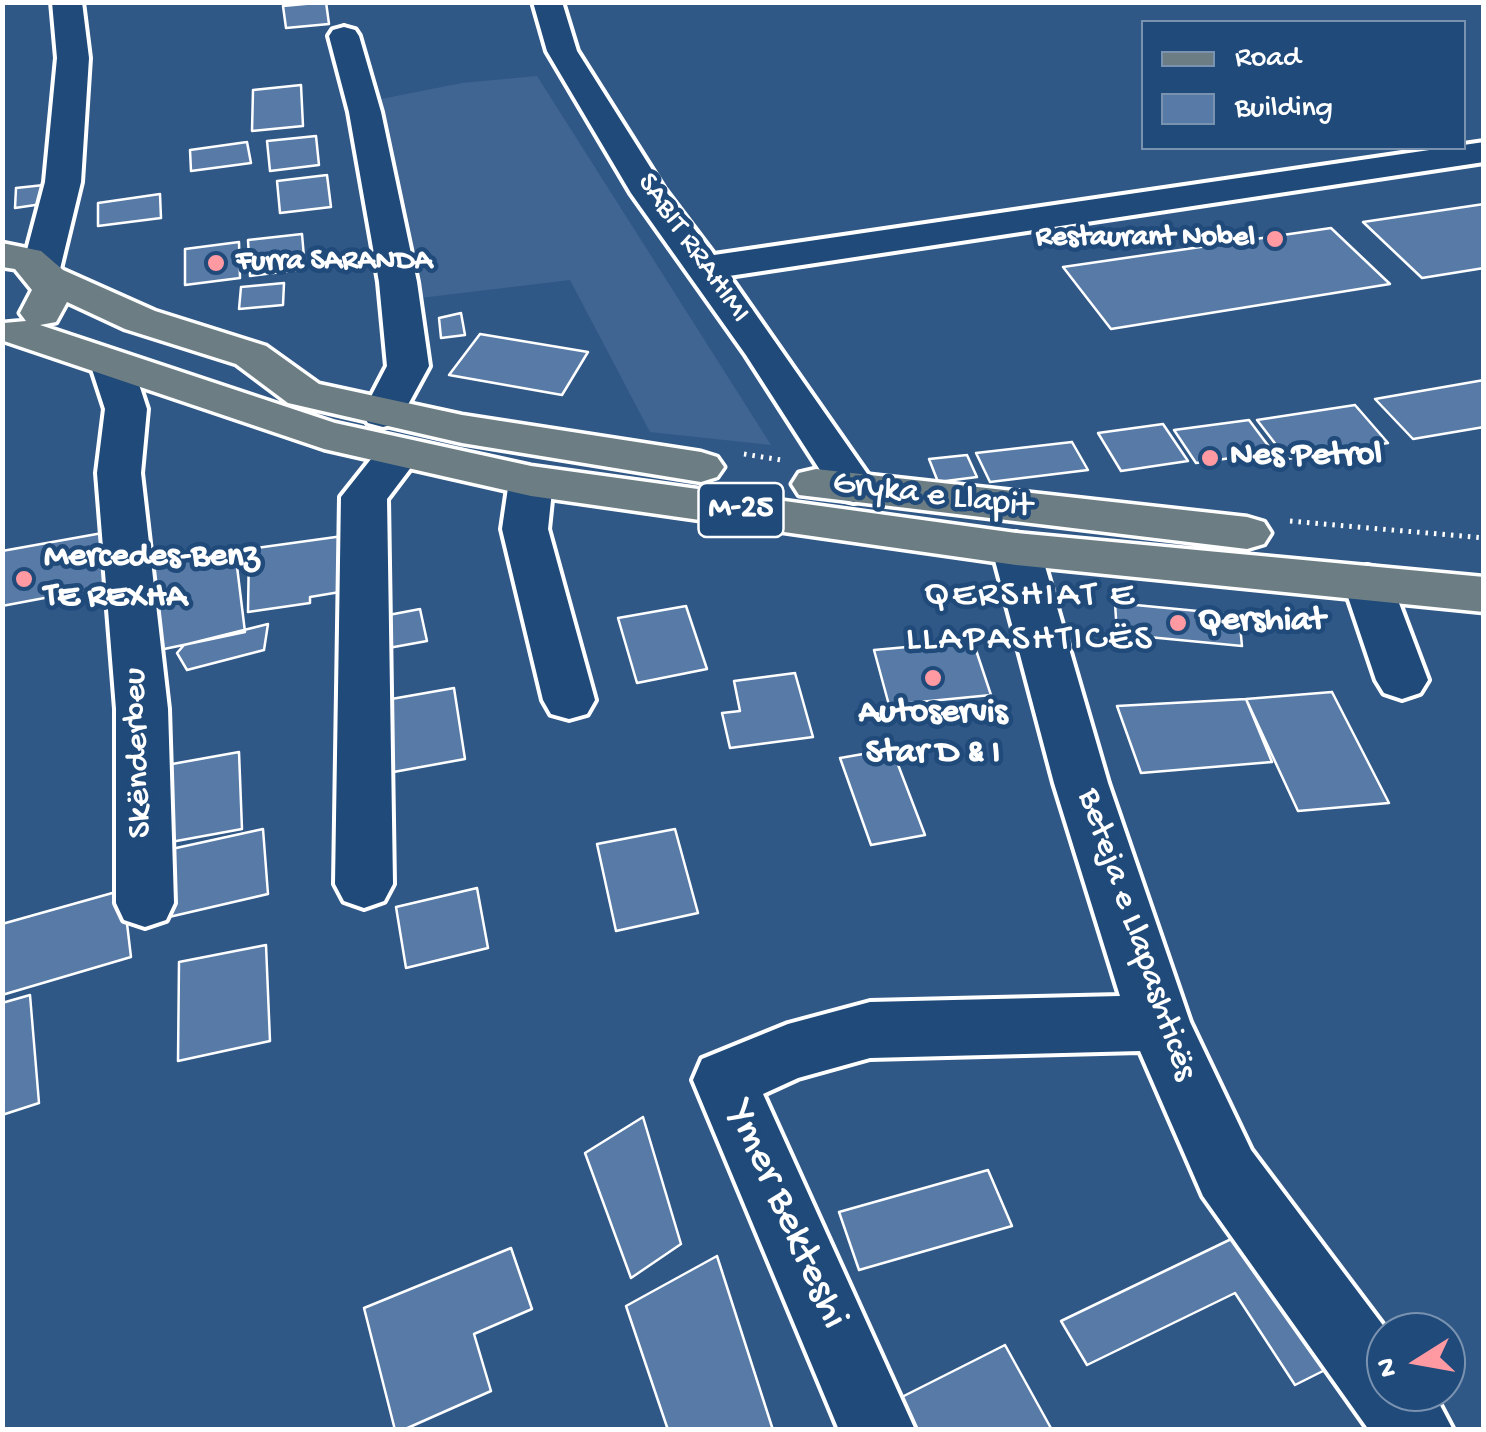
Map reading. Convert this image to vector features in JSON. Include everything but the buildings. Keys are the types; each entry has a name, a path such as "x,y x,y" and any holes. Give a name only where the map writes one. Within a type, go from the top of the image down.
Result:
{"main road":[{"name":"Gryka e Llapit","path":"2,255 27,259 45,274 140,320 251,355 304,394 391,434 531,481 1016,549 1484,595"},
{"path":"10,336 39,317 48,304 45,274"},
{"name":"Gryka e Llapit","path":"10,336 324,435 391,434 762,477 847,478 1484,558"}],"street":[{"path":"45,274 63,182 73,58 67,2"},
{"name":"SABIT RRAHIMI","path":"547,2 562,51 649,192 847,478"},
{"path":"344,36 365,112 398,282 408,366 391,434 364,497 364,884"},
{"path":"704,268 1484,152"},
{"name":"Skënderbeu","path":"112,366 126,409 120,474 142,709 146,903"},
{"path":"531,481 524,528 569,700"},
{"name":"Beteja e Llapashticës","path":"1016,549 1081,783 1159,1023 1226,1173 1366,1363"},
{"path":"1367,582 1402,680"},
{"name":"Ymer Bekteshi","path":"877,1430 725,1080 788,1052 870,1030 1159,1023"}],"path":[{"path":"726,451 847,478"},
{"path":"1275,520 1484,538"}],"shaded area":[{"path":"537,76 771,445 650,432 570,280 420,298 366,102 462,83"}],"place":[{"name":"Restaurant Nobel","path":"1275,239"},
{"name":"Furra SARANDA","path":"216,263"},
{"name":"Nes Petrol","path":"1210,458"},
{"name":"Mercedes-Benz TE REXHA","path":"24,579"},
{"name":"Qershiat","path":"1178,623"},
{"name":"Autoservis Star D & I","path":"933,678"}],"district":[{"name":"QERSHIAT E LLAPASHTICËS","path":"1030,619"}]}
